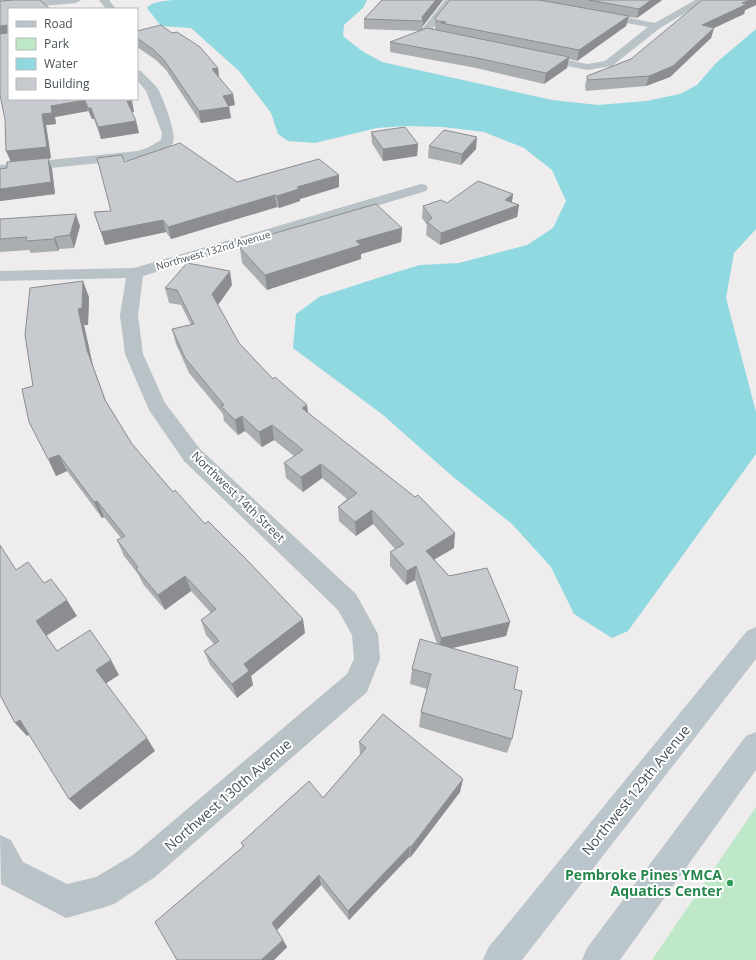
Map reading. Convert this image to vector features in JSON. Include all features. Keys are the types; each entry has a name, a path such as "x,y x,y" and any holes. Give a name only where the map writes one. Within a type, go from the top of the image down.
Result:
{"street":[{"path":"0,7 76,0"},
{"path":"104,0 111,8"},
{"path":"450,0 428,28 432,36 467,44"},
{"path":"531,56 573,65 598,66 608,64 656,26 702,0"},
{"path":"589,14 656,26"},
{"path":"0,169 125,157 152,151 162,147 167,142 168,133 152,90 138,74"},
{"name":"Northwest 132nd Avenue","path":"0,276 135,273 421,188"},
{"name":"Northwest 14th Street","path":"135,273 129,314 134,354 156,406 192,454 347,602 365,634 367,659"},
{"name":"Northwest 129th Avenue","path":"500,960 756,639"},
{"name":"Northwest 130th Avenue","path":"0,851 12,873 66,901 102,892 144,866 357,683 367,659"},
{"path":"600,960 756,746"}],"green space":[{"name":"Pembroke Pines YMCA Aquatics Center","path":"756,807 756,960 652,960"}],"water":[{"path":"174,0 367,0 363,8 344,25 343,36 362,51 382,62 552,100 598,105 646,101 680,94 697,85 716,63 756,29 756,229 734,253 726,298 756,412 756,454 628,631 612,638 574,614 551,567 512,524 452,476 383,415 293,348 296,314 319,297 420,265 459,263 527,245 553,228 566,201 552,170 524,148 484,132 443,127 405,126 377,128 315,143 288,141 278,134 271,113 239,71 191,28 161,26 147,8 155,3"}],"building":[{"path":"40,0 49,8 8,8 8,100 85,100 51,106 52,113 42,114 47,147 6,151 5,119 0,95 0,34 7,33 7,25 0,26 0,1"},
{"path":"382,0 436,0 422,17 423,21 364,19"},
{"path":"450,0 539,0 629,16 579,50 437,21 435,18"},
{"path":"589,0 651,0 639,9"},
{"path":"702,0 749,0 742,3 747,4 702,25 714,28 673,66 649,76 588,80 587,76 631,59"},
{"path":"161,25 172,33 177,32 200,47 218,68 212,69 233,94 223,96 229,107 199,111 164,60 154,50 138,39 138,31"},
{"path":"427,28 569,57 546,73 477,58 390,42"},
{"path":"85,100 132,100 127,101 136,121 98,127 91,108 88,108"},
{"path":"405,127 418,144 383,149 371,132"},
{"path":"444,130 477,137 462,154 429,146"},
{"path":"180,143 237,182 319,159 339,175 297,187 299,189 277,196 275,195 168,227 163,220 101,232 94,212 111,211 97,158 122,155 124,162"},
{"path":"48,158 51,182 0,189 0,169 7,168 7,162"},
{"path":"478,181 513,194 505,200 519,205 441,233 427,222 432,218 423,206 441,200 447,203"},
{"path":"376,204 402,228 356,241 361,245 265,275 240,248 261,241 258,238"},
{"path":"76,214 70,235 55,237 54,239 26,241 27,237 0,239 0,219"},
{"path":"187,263 230,271 212,294 239,343 273,379 275,377 307,405 302,408 415,497 418,495 455,533 426,551 449,576 487,568 510,622 441,638 416,566 407,571 390,552 404,544 372,510 355,522 338,507 357,493 321,464 301,477 284,463 303,450 272,425 259,432 242,416 235,420 221,406 224,405 185,358 172,329 194,324 177,290 165,288"},
{"path":"83,281 82,308 78,309 87,350 105,400 132,444 173,492 175,490 205,524 208,521 303,619 244,664 249,671 232,684 204,651 219,641 201,620 216,609 185,576 158,595 136,569 138,567 117,540 125,536 97,501 94,502 59,455 48,459 29,422 22,389 33,386 25,335 30,288"},
{"path":"0,545 16,570 28,562 44,583 51,579 67,600 36,621 57,651 90,630 111,660 96,670 147,738 69,799 20,720 15,723 0,695"},
{"path":"420,639 518,667 514,689 522,691 512,739 421,712 431,674 412,669"},
{"path":"383,714 463,779 411,847 410,846 348,911 319,875 272,923 283,940 261,960 177,960 155,922 244,846 241,843 309,781 323,798 366,748 359,742"}],"place":[{"name":"Pembroke Pines YMCA Aquatics Center","path":"730,883"}]}
